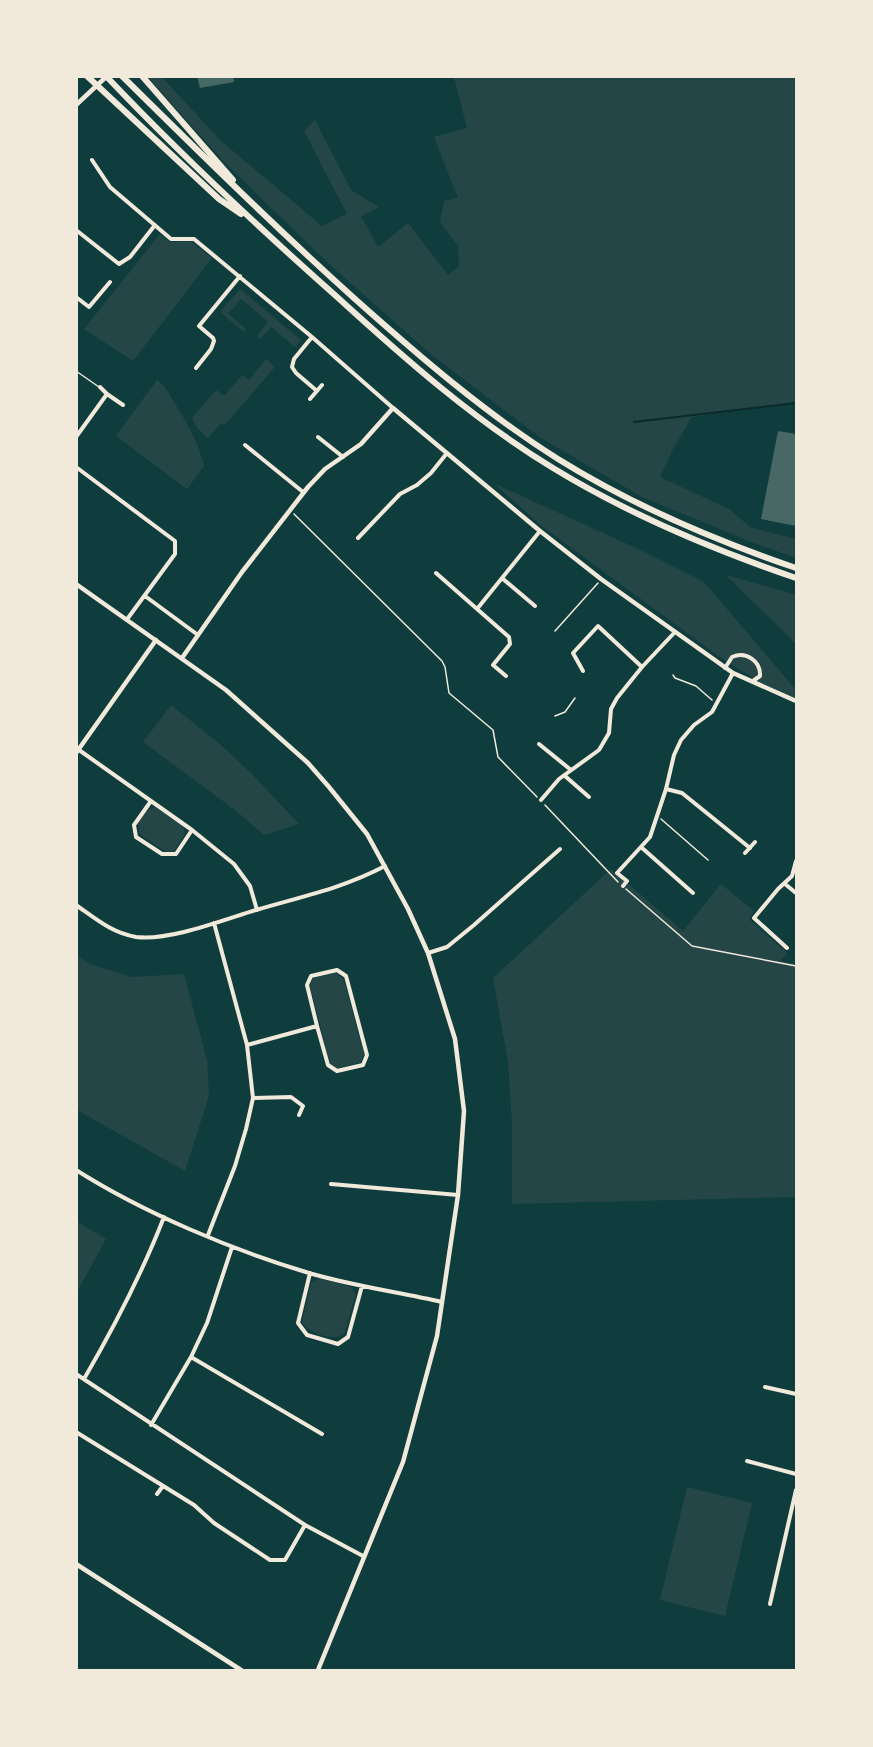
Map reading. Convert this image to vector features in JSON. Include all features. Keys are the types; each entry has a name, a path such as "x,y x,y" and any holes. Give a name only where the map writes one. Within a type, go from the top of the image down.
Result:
{"highway":[{"path":"87,76 219,199 256,224"},
{"path":"107,76 256,224 427,376 506,436 552,467 666,529 796,578"},
{"path":"122,76 265,216 434,368 503,422 601,484 671,518 756,554 796,568"},
{"path":"142,76 265,216"}],"street":[{"path":"78,104 107,76"},
{"path":"92,160 110,187 155,225 171,238 194,239 540,531 601,579 725,668 796,701"},
{"path":"76,230 119,264 130,257 155,225"},
{"path":"196,368 211,349 214,341 199,326 240,276"},
{"path":"76,297 89,307 110,282"},
{"path":"312,337 294,359 292,367 317,391"},
{"path":"310,399 322,385"},
{"path":"99,387 123,405"},
{"path":"76,437 107,394"},
{"path":"182,658 242,572 303,492 325,469 361,444 393,408"},
{"path":"318,437 343,457"},
{"path":"245,446 303,492"},
{"path":"358,538 400,494 417,485 431,473 447,452"},
{"path":"76,467 175,541 175,554 128,618"},
{"path":"477,609 540,531"},
{"path":"436,573 509,637 510,644 493,665 506,676"},
{"path":"503,579 535,606"},
{"path":"76,584 128,618 226,690 308,763 367,834 386,865 428,953 455,1039 464,1111 458,1195 443,1302 431,1360 403,1462 318,1671"},
{"path":"145,596 198,634"},
{"path":"583,671 573,653 598,626 642,667"},
{"path":"541,800 571,770 599,750 609,733 613,706 642,667 675,632"},
{"path":"156,640 78,751 192,830 239,868 250,886 257,910"},
{"path":"725,668 732,657 744,655 757,662 760,668 760,676 753,681"},
{"path":"623,886 627,881 617,873 650,837 666,789 674,755 681,740 693,725 712,712 734,673"},
{"path":"539,744 571,770"},
{"path":"565,776 589,796"},
{"path":"666,789 681,793 750,848"},
{"path":"151,801 134,825 136,837 162,854 176,854 192,830"},
{"path":"745,853 754,842"},
{"path":"641,847 693,893"},
{"path":"428,953 447,946 465,932 560,849"},
{"path":"787,948 754,918 792,876 796,861"},
{"path":"76,905 108,928 137,937 154,938 324,892 357,880 386,865"},
{"path":"785,884 796,892"},
{"path":"208,1235 235,1166 253,1098 247,1045 214,923"},
{"path":"337,970 346,976 367,1055 363,1065 338,1071 328,1065 317,1026 307,985 311,976 337,970"},
{"path":"247,1045 317,1026"},
{"path":"253,1098 291,1097 303,1106 299,1115"},
{"path":"76,1170 164,1217 232,1247 310,1273 443,1302"},
{"path":"331,1184 458,1195"},
{"path":"84,1379 108,1337 164,1217"},
{"path":"152,1425 191,1358 207,1323 232,1247"},
{"path":"310,1273 298,1323 307,1335 338,1344 348,1337 362,1286"},
{"path":"191,1358 322,1434"},
{"path":"76,1374 304,1525 363,1556"},
{"path":"765,1387 796,1394"},
{"path":"76,1432 194,1505 214,1523 270,1560 285,1560 304,1525"},
{"path":"747,1461 796,1474"},
{"path":"157,1494 163,1486"},
{"path":"770,1604 796,1490"},
{"path":"76,1564 241,1671"}],"lane":[{"path":"76,371 99,387"}],"path":[{"path":"285,516 294,514 442,661 449,693 493,730 498,757 541,800 610,876 692,946 796,966"},
{"path":"555,632 601,579"},
{"path":"673,675 675,678 696,686 715,704"},
{"path":"555,716 565,712 575,698"},
{"path":"658,816 708,860"}],"shaded area":[{"path":"148,77 162,77 220,140 322,226 347,214 304,131 315,120 351,190 379,207 361,216 378,247 408,223 448,275 459,266 458,246 440,222 444,201 458,198 434,137 467,128 454,77 796,77 796,402 692,417 660,477 729,509 750,527 796,539 796,558 640,496 541,438 433,356 328,263 226,164"},
{"path":"160,234 169,242 192,242 212,258 133,361 84,329"},
{"path":"240,289 301,340 295,347 271,327 260,339 257,336 268,322 241,299 228,314 246,329 244,332 220,312"},
{"path":"266,359 275,367 225,425 221,423 208,438 197,428 192,418 216,390 224,396 242,375 249,380"},
{"path":"157,380 167,390 183,417 202,457 204,466 187,489 116,436"},
{"path":"493,483 636,548 704,582 796,690 796,698 760,682 721,658 543,527"},
{"path":"726,575 796,595 796,644"},
{"path":"171,705 221,745 299,824 264,835 235,810 143,742"},
{"path":"155,807 183,825 185,834 174,851 163,850 140,834 138,823 146,811"},
{"path":"611,869 683,931 721,884 754,911 749,919 787,953 780,961 796,964 796,1197 512,1204 512,1122 508,1062 493,978"},
{"path":"76,955 90,964 132,977 184,974 207,1060 209,1096 185,1171 77,1110"},
{"path":"336,973 343,978 364,1054 360,1063 337,1068 330,1064 310,985 313,978"},
{"path":"76,1221 106,1239 77,1292 76,1292"},
{"path":"320,1278 349,1286 356,1294 345,1332 335,1337 316,1333 302,1322 311,1283"},
{"path":"687,1487 752,1503 725,1616 660,1600"}],"building":[{"path":"197,76 233,76 234,82 200,88"},
{"path":"778,431 796,434 796,526 761,519"}],"waterway":[{"path":"634,422 796,403"}]}
